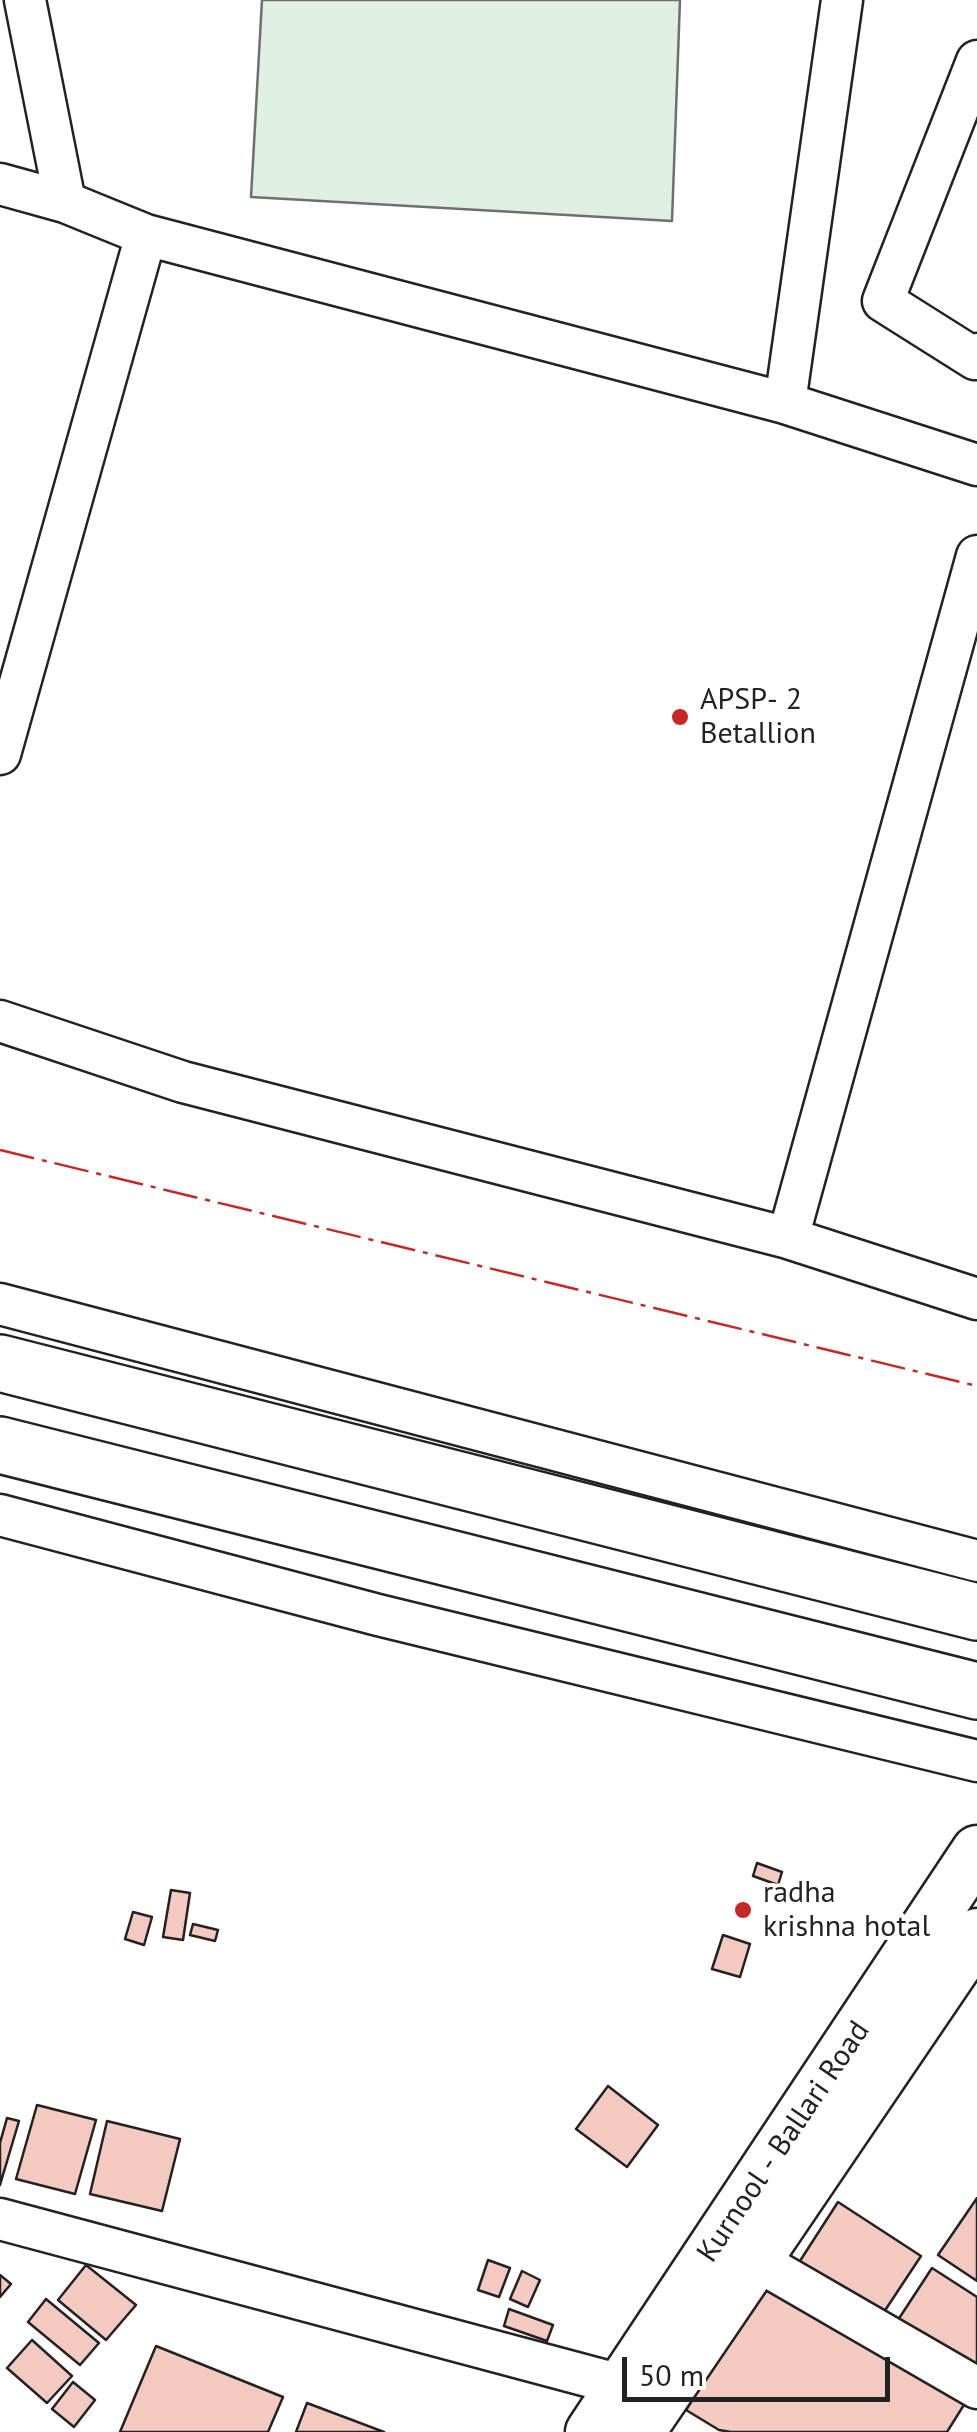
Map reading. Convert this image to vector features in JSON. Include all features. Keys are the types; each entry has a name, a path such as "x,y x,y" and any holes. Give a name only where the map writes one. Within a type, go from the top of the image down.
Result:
{"highway":[{"path":"0,1363 977,1612"},
{"path":"0,1445 977,1691"}],"main road":[{"name":"Kurnool - Ballari Road","path":"591,2432 977,1852"},
{"name":"Kurnool - Ballari Road","path":"639,2432 977,1934"}],"street":[{"path":"24,0 66,202"},
{"path":"785,402 842,0"},
{"path":"977,61 882,301 975,359 977,354"},
{"path":"0,184 66,202 146,235 785,402 977,465"},
{"path":"0,754 146,235"},
{"path":"788,1238 977,556"},
{"path":"0,1021 182,1082 788,1238 977,1299"},
{"path":"0,1304 977,1561"},
{"path":"0,1515 378,1616 977,1761"},
{"path":"0,2219 622,2385"},
{"path":"754,2259 977,2388"}],"green space":[{"path":"262,0 680,0 672,221 251,197"}],"building":[{"path":"757,1863 782,1872 778,1885 753,1876"},
{"path":"171,1890 190,1893 183,1940 163,1937"},
{"path":"133,1912 152,1917 144,1945 125,1939"},
{"path":"193,1924 218,1930 215,1941 190,1935"},
{"path":"723,1935 750,1944 740,1977 712,1969"},
{"path":"608,2086 658,2125 627,2167 576,2129"},
{"path":"37,2105 96,2120 75,2194 16,2179"},
{"path":"7,2118 19,2121 0,2185 0,2143"},
{"path":"107,2121 180,2139 162,2211 90,2194"},
{"path":"977,2198 977,2281 938,2255"},
{"path":"838,2202 921,2256 880,2318 798,2264"},
{"path":"488,2260 510,2268 499,2297 478,2290"},
{"path":"86,2265 136,2305 106,2340 58,2300"},
{"path":"932,2268 977,2297 977,2376 896,2323"},
{"path":"522,2271 540,2280 528,2307 510,2299"},
{"path":"0,2275 11,2284 0,2297"},
{"path":"766,2279 967,2400 947,2432 731,2432 719,2430 686,2410"},
{"path":"46,2299 99,2343 80,2365 28,2322"},
{"path":"509,2309 553,2325 547,2341 504,2326"},
{"path":"32,2340 72,2376 47,2403 7,2368"},
{"path":"156,2346 283,2397 268,2432 120,2432"},
{"path":"73,2382 95,2400 74,2427 52,2409"},
{"path":"307,2403 384,2432 296,2432"}],"power":[{"path":"0,1150 977,1386"}],"place":[{"name":"APSP- 2 Betallion","path":"680,717"},
{"name":"radha krishna hotal","path":"743,1910"}]}
